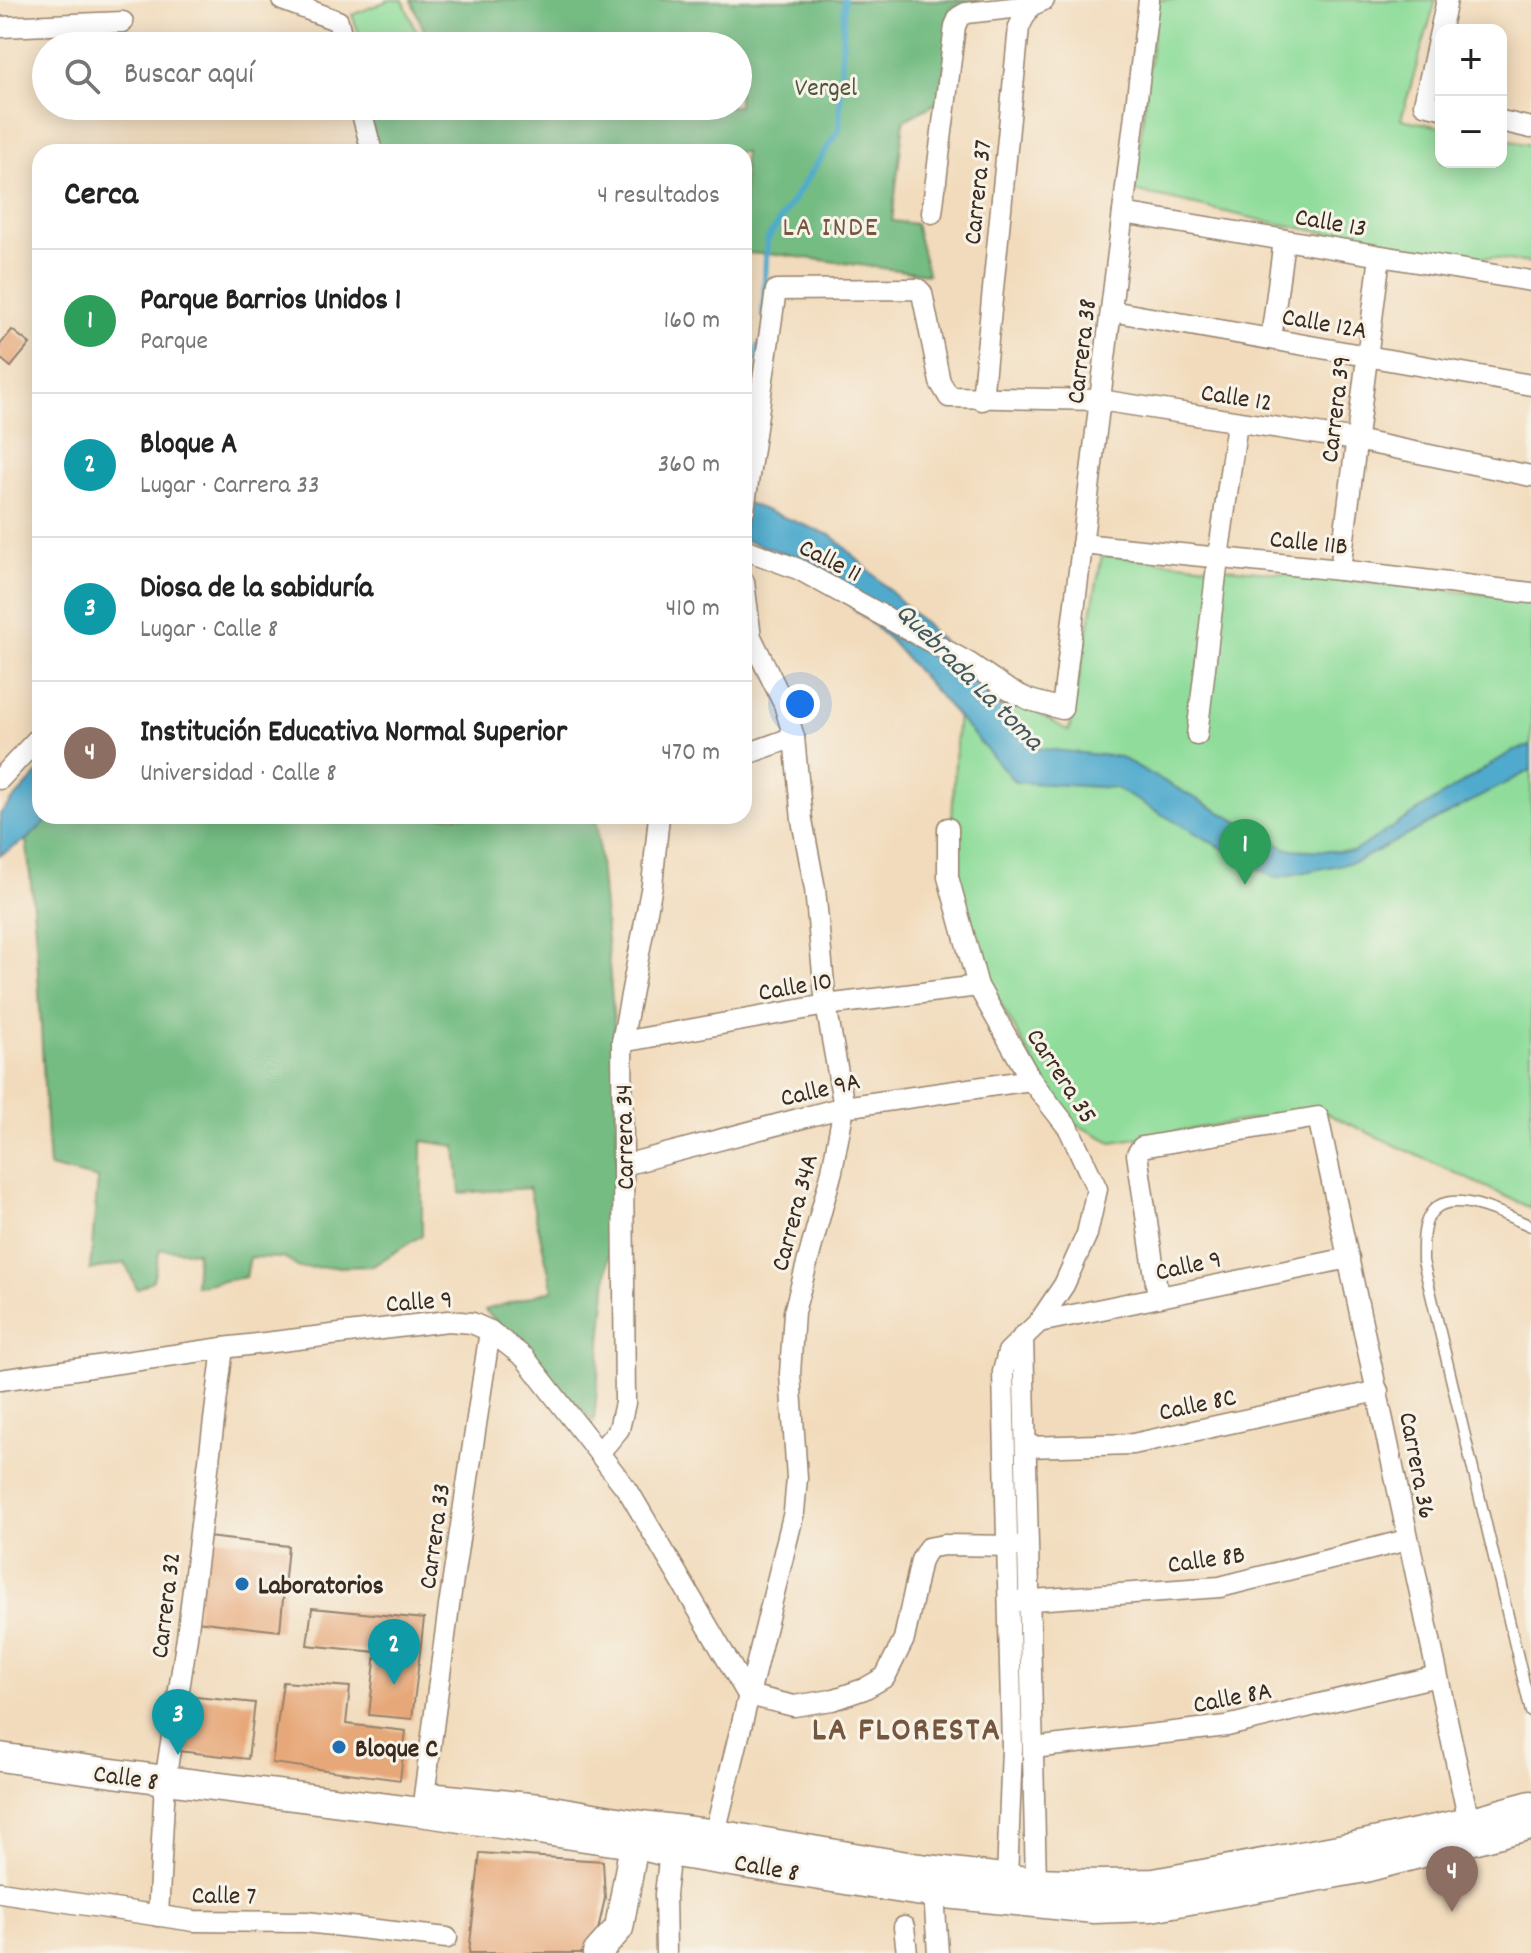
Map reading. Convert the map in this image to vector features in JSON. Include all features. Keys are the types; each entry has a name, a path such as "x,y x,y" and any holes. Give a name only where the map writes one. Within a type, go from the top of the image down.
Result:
{"main road":[{"name":"Calle 8","path":"0,1738 227,1787 1036,1882 1154,1883 1355,1846 1469,1822 1531,1805"},
{"name":"Calle 8","path":"0,1757 540,1808 638,1835 670,1852 712,1845 934,1894 1094,1909 1151,1907 1365,1868 1531,1825"},
{"path":"597,1953 619,1928 638,1835"}],"street":[{"path":"282,0 338,21 341,32"},
{"name":"Carrera 38","path":"1062,709 1149,0"},
{"path":"1432,106 1447,0"},
{"path":"932,213 955,26 959,17 966,13 1037,3"},
{"name":"Carrera 37","path":"982,400 1019,27 1037,3"},
{"path":"0,27 123,22"},
{"path":"364,120 370,144"},
{"path":"1507,122 1531,128"},
{"name":"Calle 13","path":"1123,213 1531,281"},
{"path":"1271,339 1284,240"},
{"name":"Carrera 39","path":"1340,570 1380,256"},
{"name":"Calle 12","path":"752,451 776,290 918,289 922,293 940,382 949,397 1100,400 1356,440 1531,476"},
{"name":"Calle 12A","path":"1111,311 1531,385"},
{"path":"1197,735 1237,423"},
{"name":"Calle 11B","path":"1082,544 1531,593"},
{"name":"Calle 11","path":"752,552 798,569 969,663 1007,689 1030,700 1062,709"},
{"name":"Carrera 34A","path":"712,1845 794,1512 797,1478 790,1374 794,1312 832,1171 844,1107 826,1005 815,889 802,820 794,737 784,704 752,639"},
{"path":"752,752 794,737"},
{"path":"0,779 32,745"},
{"name":"Carrera 34","path":"599,1453 619,1429 625,1403 622,1042 652,885 658,824"},
{"name":"Carrera 35","path":"948,828 948,877 978,986 1031,1080 1069,1129 1097,1189 1087,1234 1064,1285 1031,1329 1008,1352 1003,1372 1007,1546 1019,1601 1033,1748 1036,1882"},
{"name":"Calle 10","path":"622,1042 826,1005 978,986"},
{"name":"Calle 9A","path":"624,1165 844,1107 1031,1080"},
{"name":"Carrera 36","path":"1158,1297 1137,1154 1142,1147 1318,1117 1469,1822"},
{"name":"Calle 9","path":"1031,1329 1158,1297 1349,1258"},
{"name":"Calle 9","path":"0,1380 223,1348 448,1321 472,1323 490,1331 525,1358 629,1492 748,1695"},
{"name":"Carrera 35","path":"1007,1879 1019,1601 1029,1546 1026,1447 1031,1329"},
{"name":"Carrera 33","path":"424,1796 490,1331"},
{"name":"Carrera 32","path":"158,1916 167,1772 223,1348"},
{"name":"Calle 8C","path":"1026,1447 1133,1444 1378,1391"},
{"name":"Calle 8B","path":"1019,1601 1220,1587 1407,1540"},
{"path":"748,1695 794,1706 832,1700 864,1689 885,1677 904,1639 921,1560 928,1548 944,1545 1029,1546"},
{"name":"Calle 8A","path":"1033,1748 1227,1726 1437,1676"},
{"path":"666,1953 665,1894 670,1852"},
{"name":"Calle 7","path":"0,1892 194,1921 306,1922 447,1938"},
{"path":"934,1894 938,1953"},
{"path":"904,1927 907,1953"}],"lane":[{"path":"1531,1226 1466,1201 1444,1203 1429,1215 1423,1236 1427,1277 1531,1712"}],"green space":[{"path":"389,0 403,0 416,32 359,32 352,15"},
{"name":"Vergel","path":"411,0 982,0 951,7 941,101 904,120 892,221 915,224 928,274 752,253 752,144 377,144 371,120 752,120 752,32 425,32"},
{"path":"1157,0 1436,0 1401,119 1435,126 1435,168 1507,168 1507,140 1531,145 1531,263 1378,243 1134,191"},
{"path":"1102,555 1531,599 1531,1208 1317,1109 1112,1142 1073,1123 1047,1087 991,986 950,856 960,669 1069,731"},
{"path":"43,824 597,824 616,1046 617,1163 594,1422 485,1310 553,1290 529,1188 460,1193 456,1146 422,1141 422,1235 373,1266 299,1268 284,1258 250,1257 246,1277 195,1286 197,1252 160,1249 153,1280 137,1289 125,1263 90,1270 98,1179 49,1167 37,962 26,840"}],"water":[{"name":"Quebrada La toma","path":"752,505 833,536 962,660 1034,748 1120,757 1288,849 1353,852 1514,750 1531,746 1531,770 1358,861 1275,878 1115,788 1015,782 890,640 793,556 752,543"},
{"path":"32,780 32,824 43,824 26,840 0,855 0,814"}],"building":[{"path":"12,330 30,344 11,367 0,358 0,345"},
{"name":"Laboratorios","path":"207,1537 288,1546 280,1631 195,1621"},
{"path":"312,1608 424,1619 412,1719 369,1715 376,1652 307,1645"},
{"name":"Bloque C","path":"283,1682 350,1687 346,1724 406,1731 400,1780 272,1763"},
{"path":"186,1696 255,1703 248,1759 179,1751"},
{"path":"480,1853 603,1861 605,1898 593,1953 469,1953"}],"waterway":[{"path":"763,315 767,240 839,130 844,0"},
{"path":"752,366 759,345"}],"place":[{"name":"Parque Barrios Unidos 1","path":"1245,885"},
{"name":"Laboratorios","path":"242,1584"},
{"name":"Bloque A","path":"394,1685"},
{"name":"Bloque C","path":"339,1747"},
{"name":"Diosa de la sabiduría","path":"178,1755"},
{"name":"Institución Educativa Normal Superior","path":"1452,1912"}],"district":[{"name":"LA INDE","path":"831,225"},
{"name":"LA FLORESTA","path":"907,1727"}]}
